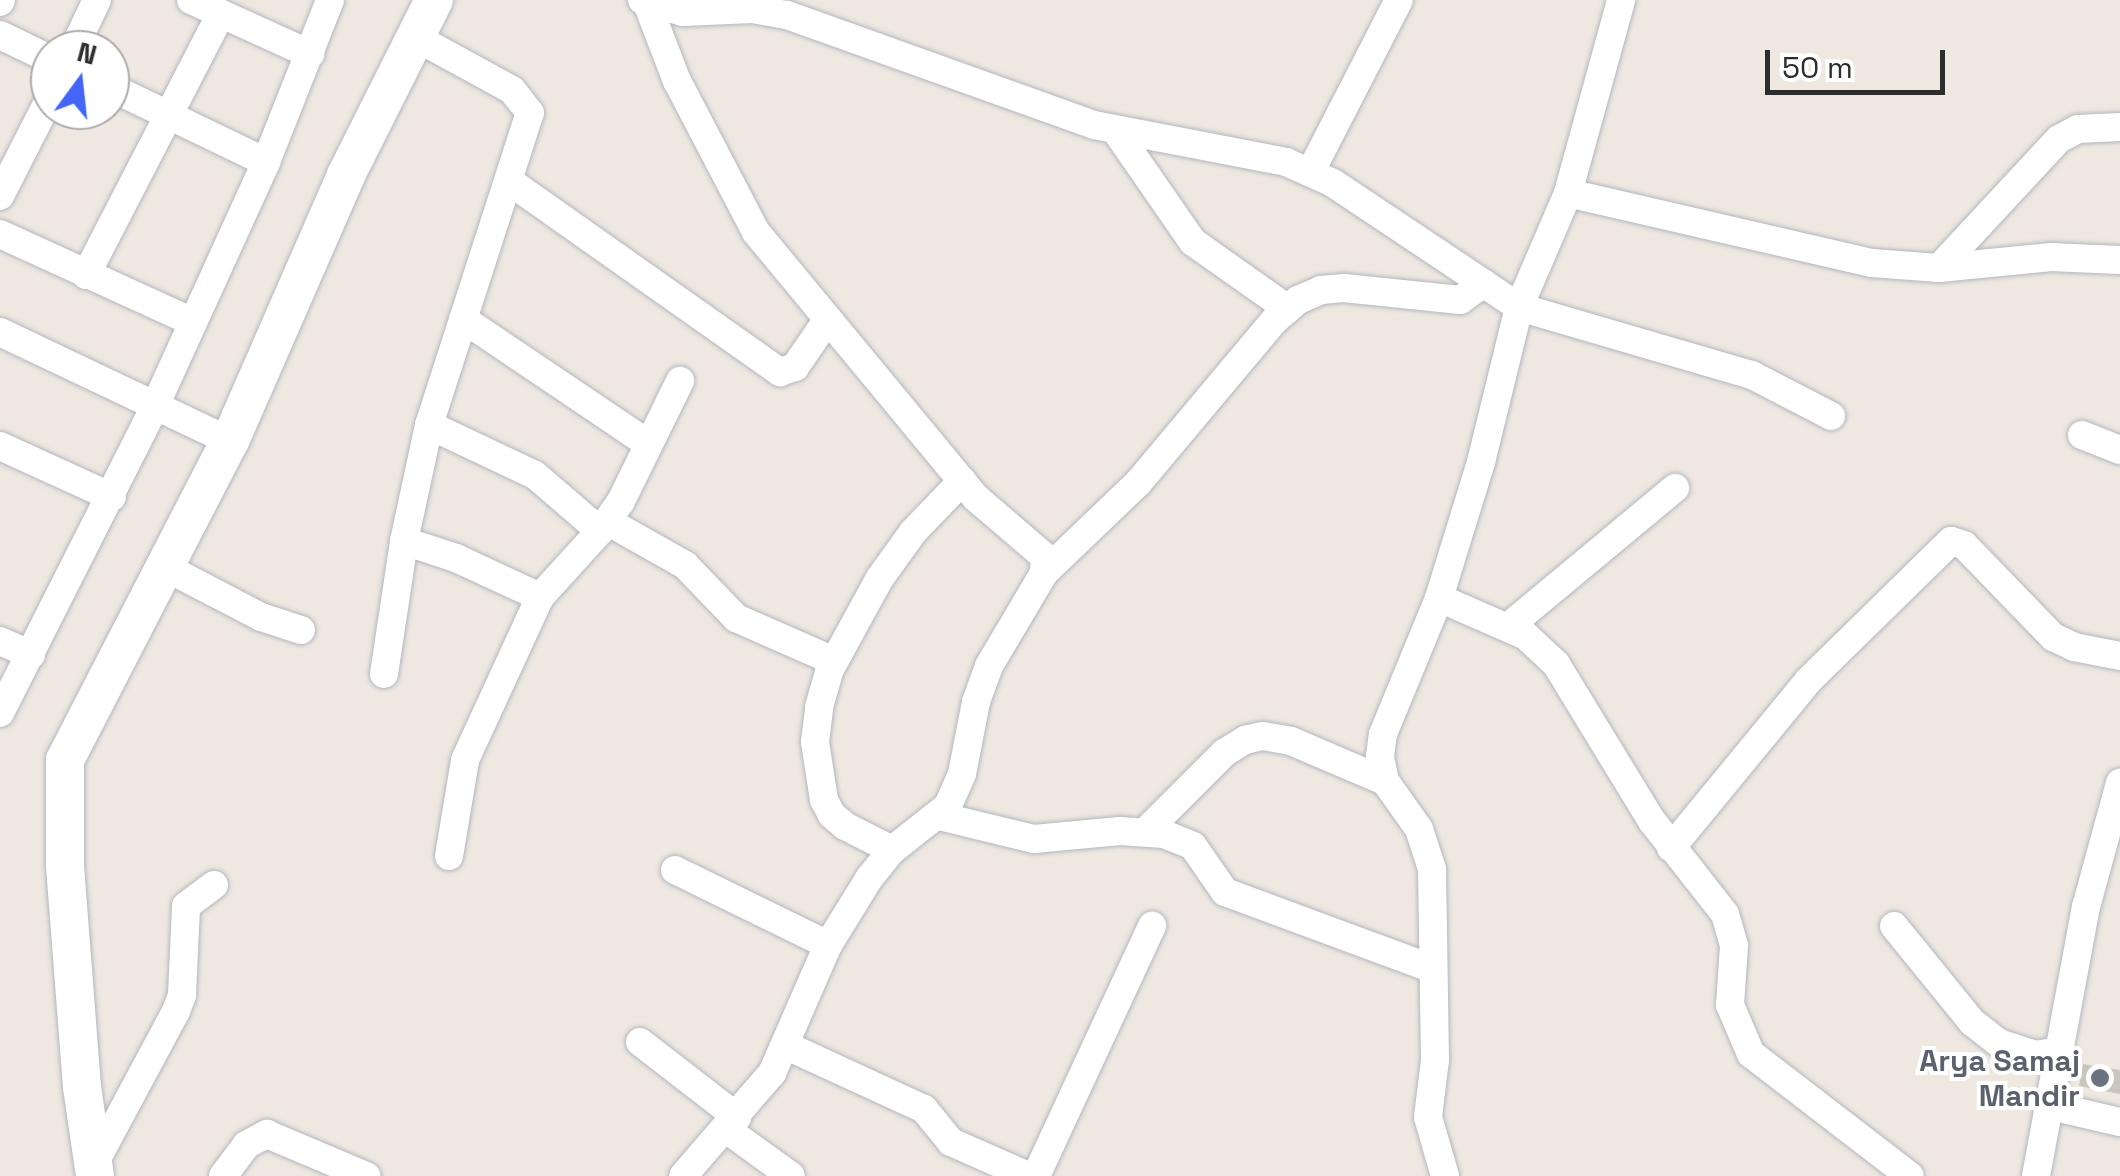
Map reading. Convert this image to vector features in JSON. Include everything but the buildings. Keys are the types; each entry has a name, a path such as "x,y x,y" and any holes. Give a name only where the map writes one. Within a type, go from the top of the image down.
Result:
{"main road":[{"path":"94,1171 82,1087 65,864 65,760 230,441 346,175 434,0"}],"street":[{"path":"83,30 97,0"},
{"path":"191,0 310,54"},
{"path":"0,712 155,406 266,162 330,0"},
{"path":"1311,171 1399,0"},
{"path":"1446,1176 1428,1118 1435,1060 1428,849 1385,781 1380,758 1383,734 1440,598 1482,462 1519,306 1568,193 1621,0"},
{"path":"1044,572 1045,558 1038,547 990,511 962,481 744,212 672,69 644,1 752,8 787,15 1116,131 1311,171 1519,306 1752,375 1830,416"},
{"path":"86,274 166,113 221,14"},
{"path":"0,35 30,49"},
{"path":"384,674 404,541 429,425 530,113 526,103 512,90 416,36"},
{"path":"130,96 266,162"},
{"path":"1939,268 2059,139 2078,129 2120,127"},
{"path":"0,196 34,130"},
{"path":"1116,131 1193,242 1288,309"},
{"path":"509,181 597,239 780,372 795,367 828,319"},
{"path":"1568,193 1826,256 1939,268 2051,257 2120,260"},
{"path":"0,234 193,322"},
{"path":"683,1176 732,1123 787,1046 828,946 870,876 892,850 938,816 962,774 976,702 989,666 1044,572 1138,484 1288,309 1321,290 1369,290 1460,300 1484,283"},
{"path":"463,319 648,444"},
{"path":"0,332 230,441"},
{"path":"449,856 465,760 540,598 603,526 680,381"},
{"path":"429,425 535,475 603,526 685,566 736,618 834,660"},
{"path":"2082,434 2120,450"},
{"path":"0,446 112,497"},
{"path":"892,850 845,826 824,800 815,742 819,707 834,660 898,552 962,481"},
{"path":"1509,626 1675,488"},
{"path":"1671,848 1808,681 1951,540 1964,545 2053,637 2074,647 2120,656"},
{"path":"404,541 456,558 540,598"},
{"path":"166,567 261,617 301,630"},
{"path":"1440,598 1509,626 1556,664 1671,848 1725,914 1732,929 1730,1005 1751,1054 1910,1176"},
{"path":"0,641 31,655"},
{"path":"1145,832 1224,754 1244,740 1263,736 1291,740 1385,781"},
{"path":"2036,1176 2086,907 2120,784"},
{"path":"938,816 1034,839 1145,832 1192,846 1226,892 1430,968"},
{"path":"675,870 828,946"},
{"path":"94,1171 182,995 186,906 214,885"},
{"path":"787,1046 924,1109 951,1142 1023,1175 1152,926"},
{"path":"1894,926 1965,1014 2000,1043 2035,1055 2061,1051"},
{"path":"640,1042 791,1176"},
{"path":"2051,1106 2120,1122"},
{"path":"223,1176 246,1145 267,1134 366,1176"}],"place":[{"name":"Arya Samaj Mandir","path":"2100,1078"}]}
